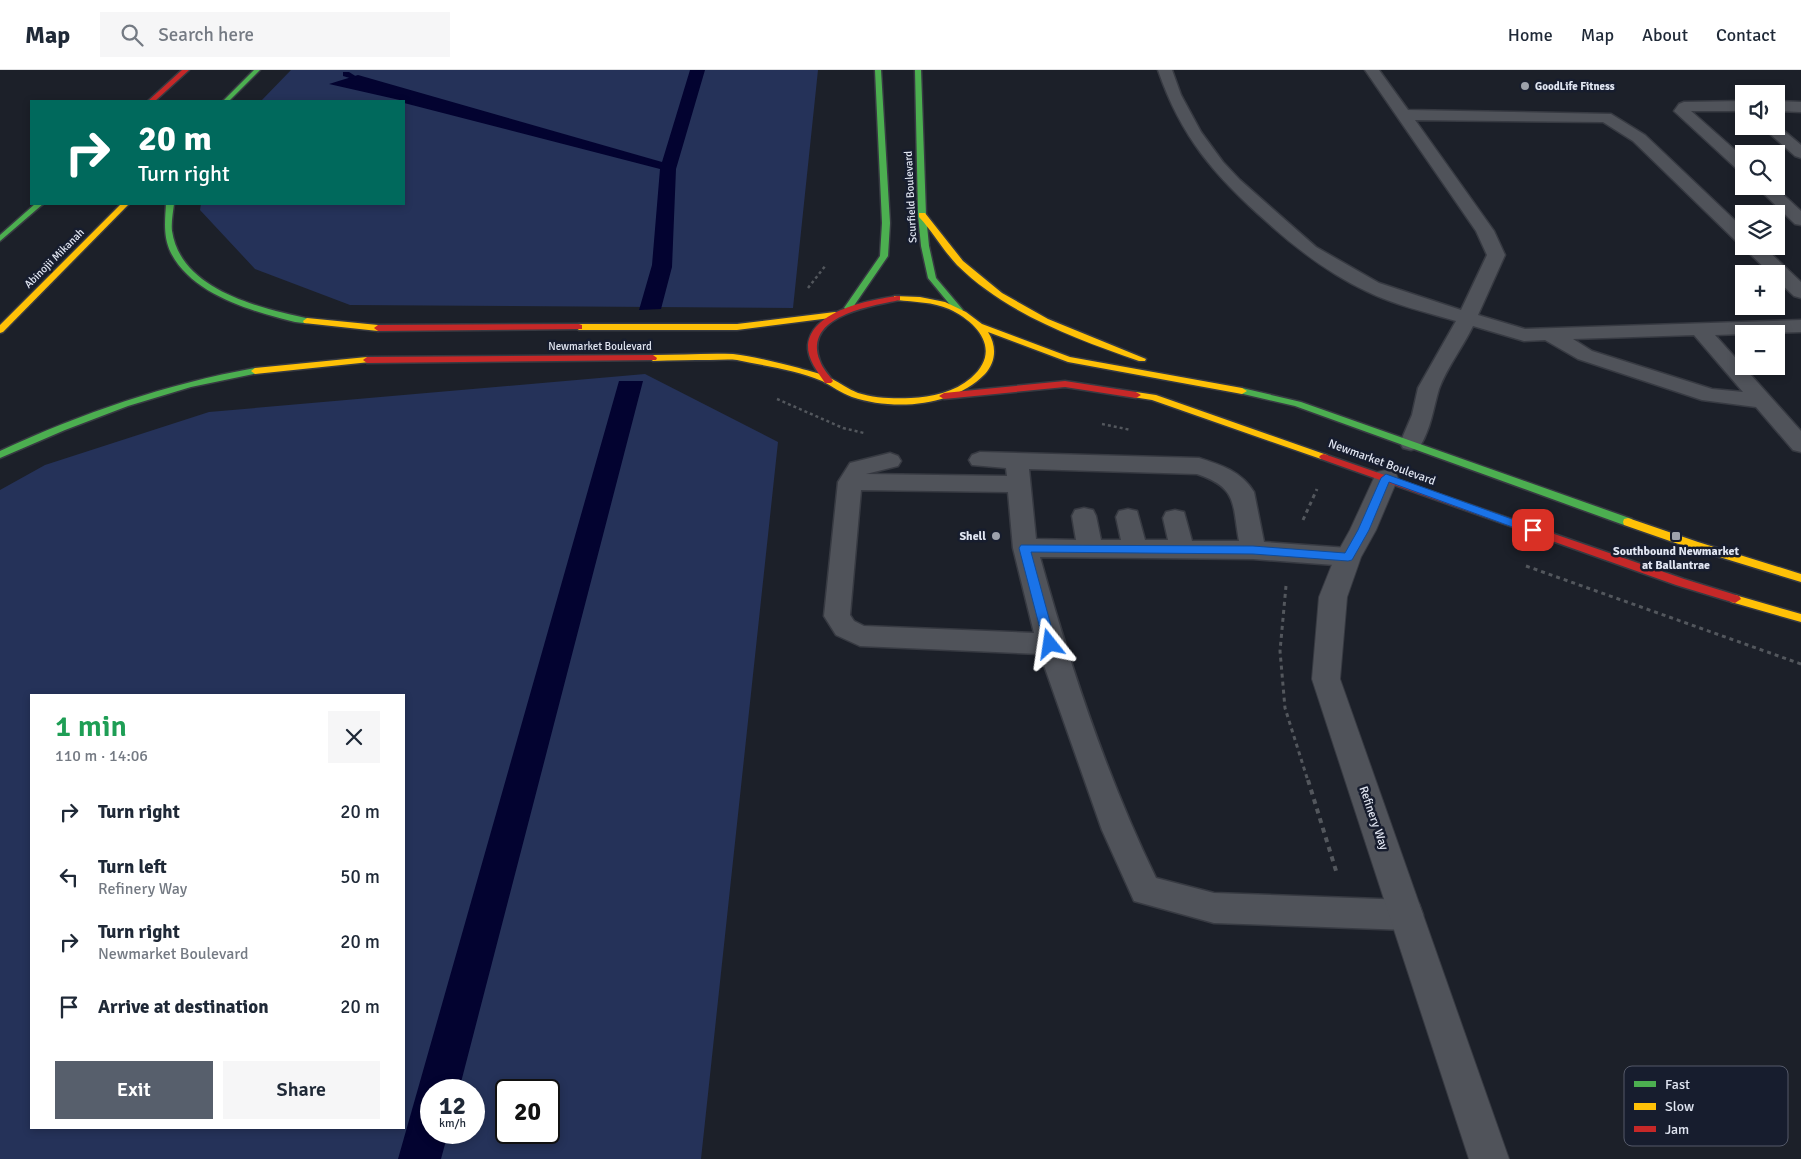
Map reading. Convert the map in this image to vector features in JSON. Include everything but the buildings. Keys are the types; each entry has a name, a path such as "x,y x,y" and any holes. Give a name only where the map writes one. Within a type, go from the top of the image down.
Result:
{"street":[{"path":"152,100 186,70"},
{"path":"227,100 257,70"},
{"name":"Scurfield Boulevard","path":"848,308 884,256 886,223 878,70"},
{"name":"Scurfield Boulevard","path":"918,70 922,215 925,246 932,278 960,311"},
{"path":"0,239 38,205"},
{"name":"Abinojii Mikanah","path":"0,330 124,205"},
{"name":"Newmarket Boulevard","path":"170,205 166,226 169,240 184,266 201,282 238,302 287,318 378,328 737,327 835,316"},
{"path":"922,215 939,233 960,263 987,285 1041,318 1122,353 1227,387"},
{"path":"897,298 924,299 948,305 960,311 986,332 991,350 986,368 970,384 944,396 914,402 881,401 851,393 830,381 817,366 813,350 817,334 835,316 848,308 872,301 897,298"},
{"path":"979,326 1068,359 1227,387 1298,404 1694,545 1801,578"},
{"name":"Newmarket Boulevard","path":"0,455 73,422 197,382 307,364 367,360 734,357 799,371 830,381"},
{"name":"Newmarket Boulevard","path":"944,396 1065,384 1153,397 1680,582 1801,618"},
{"name":"Refinery Way","path":"1386,478 1363,530 1348,558 1333,597 1326,680 1489,1159"}],"lane":[{"path":"1165,70 1174,95 1194,133 1217,165 1293,238 1327,262 1372,287 1467,319 1524,335 1801,326"},
{"path":"1372,70 1485,231 1496,256 1467,319 1430,388 1423,415 1411,443"},
{"path":"1735,106 1684,107 1682,111 1735,159"},
{"path":"1785,106 1801,107"},
{"path":"1404,115 1606,116 1639,138 1735,231"},
{"path":"1780,135 1801,153"},
{"path":"1774,195 1801,220"},
{"path":"1762,255 1801,292"},
{"path":"1699,329 1801,445"},
{"path":"1546,333 1585,355 1710,395 1762,401"},
{"path":"980,460 1017,461 1077,471 1164,472 1199,466 1225,475 1242,492 1253,550"},
{"path":"890,461 858,468 850,482 836,616 845,628 860,636 1050,644"},
{"path":"1017,461 1025,548 1050,644 1117,830 1144,890 1214,908 1407,915"},
{"path":"850,482 1020,484"},
{"path":"1084,516 1090,548"},
{"path":"1128,517 1135,549"},
{"path":"1175,518 1182,549"},
{"path":"1025,548 1253,550 1348,558"}],"shaded area":[{"path":"291,70 818,70 793,308 350,305 255,269 200,210 201,205 405,205 405,100 262,100"},
{"path":"690,70 705,70 676,169 672,267 661,309 639,310 652,265 660,169 405,103 405,100 329,84 358,75 662,162"},
{"path":"645,374 778,442 701,1159 0,1159 0,490 45,465 209,412"},
{"path":"619,381 643,381 462,1079 421,1079"},
{"path":"420,1082 420,1144 445,1144 441,1159 398,1159"}],"waterway":[{"path":"346,74 353,77"}],"traffic: fast":[{"path":"227,100 257,70"},
{"path":"848,308 884,256 886,223 878,70"},
{"path":"918,70 922,215 925,246 932,278 959,310"},
{"path":"0,239 38,205"},
{"path":"170,205 168,230 175,253 190,272 210,288 234,300 259,310 307,321"},
{"path":"0,455 62,427 157,393 255,371"},
{"path":"1242,391 1298,404 1628,522"}],"traffic: slow":[{"path":"0,330 124,205"},
{"path":"922,215 960,263 1000,295 1045,321 1142,359"},
{"path":"828,381 862,397 877,400 910,401 928,399 960,389 973,381 984,370 990,359 991,348 981,328 973,320 963,313 942,304 897,298"},
{"path":"579,327 737,327 835,315"},
{"path":"307,321 378,328"},
{"path":"979,326 1068,359 1242,391"},
{"path":"653,358 734,357 799,371 830,381"},
{"path":"255,371 367,360"},
{"path":"1136,395 1153,397 1324,457"},
{"path":"1628,522 1694,545 1801,578"},
{"path":"1735,599 1801,618"}],"traffic: jam":[{"path":"152,100 186,70"},
{"path":"828,381 815,362 812,345 817,331 828,320 844,312 861,305 897,298"},
{"path":"378,328 579,327"},
{"path":"367,360 653,358"},
{"path":"944,396 1065,384 1136,395"},
{"path":"1324,457 1680,582 1735,599"}],"place":[{"name":"GoodLife Fitness","path":"1525,86"},
{"name":"Shell","path":"996,536"},
{"name":"Southbound Newmarket at Ballantrae","path":"1676,536"}],"route":[{"path":"1050,644 1025,548 1253,550 1348,558 1363,530 1386,478 1533,530"}]}
